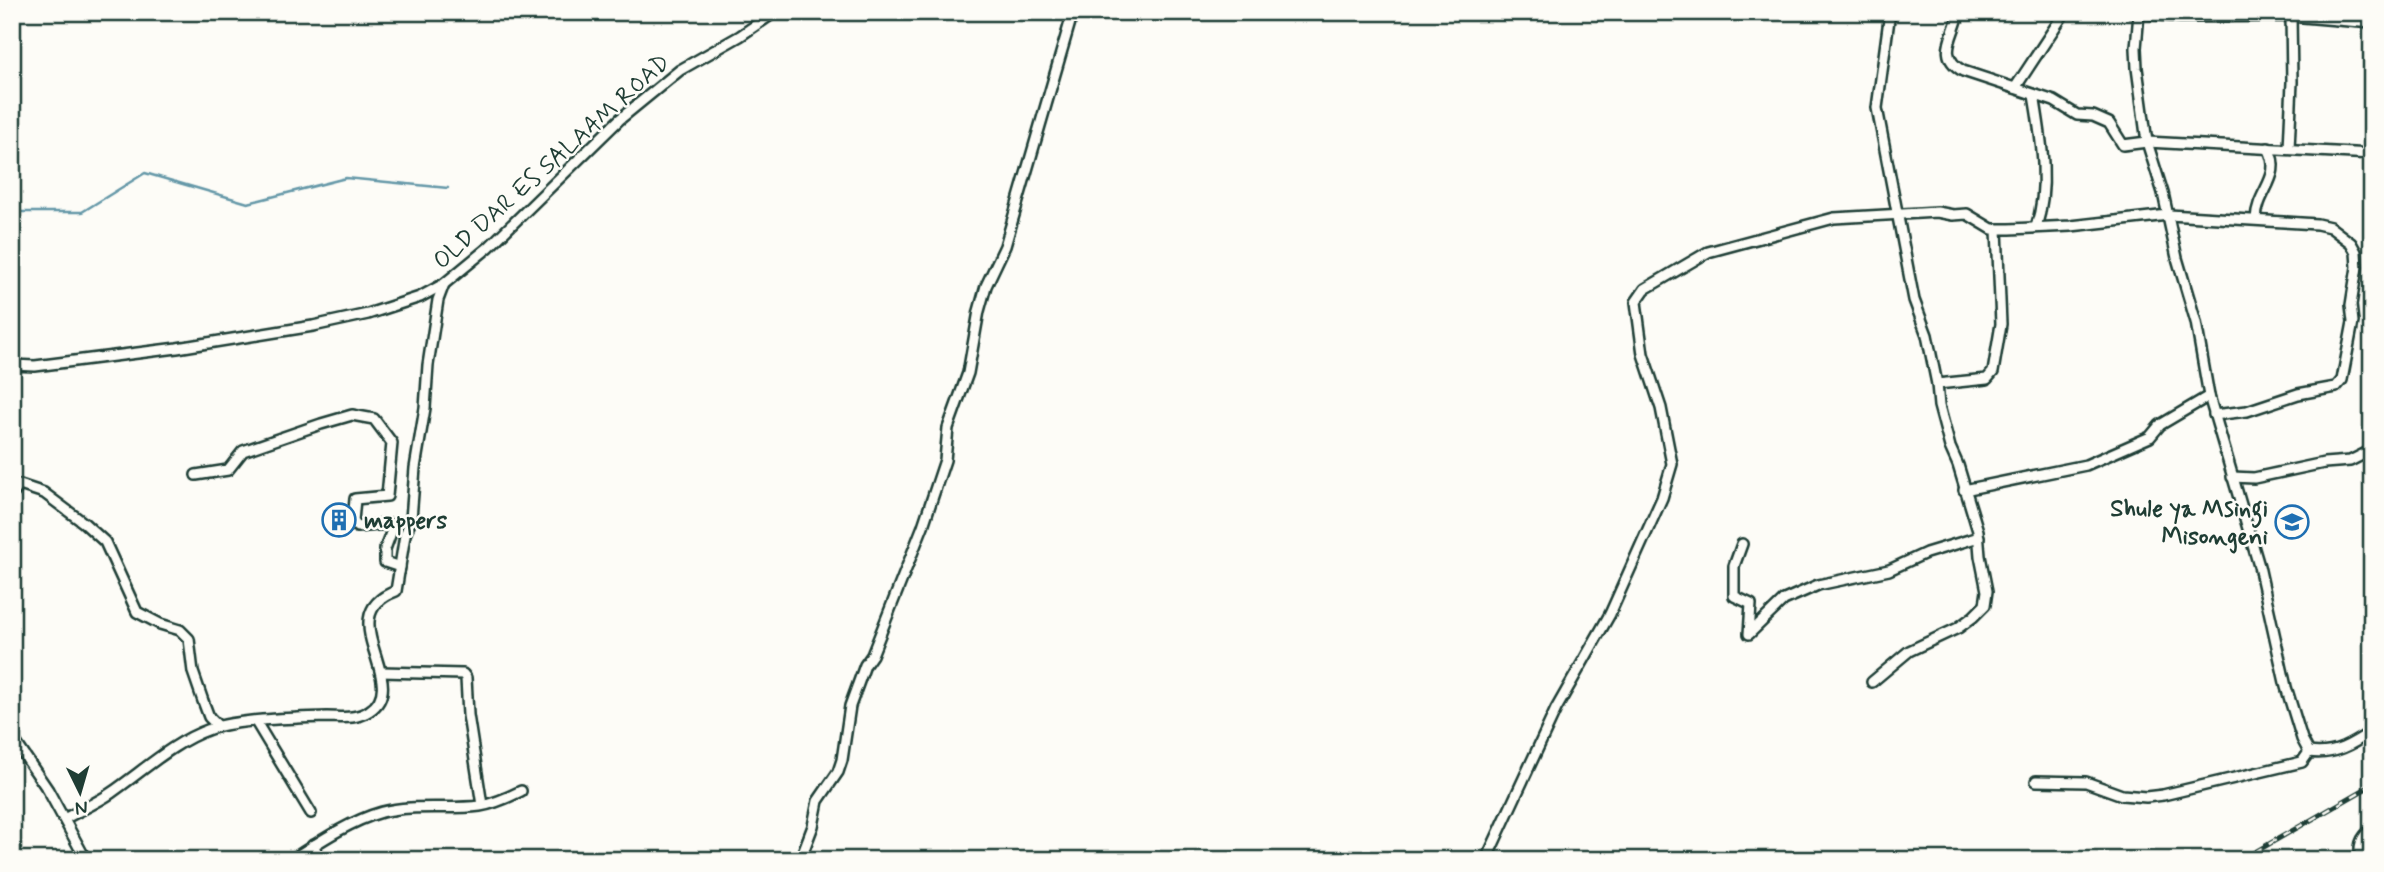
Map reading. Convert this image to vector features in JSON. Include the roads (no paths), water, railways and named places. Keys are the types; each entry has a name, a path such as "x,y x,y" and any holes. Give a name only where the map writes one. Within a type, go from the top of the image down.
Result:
{"street":[{"name":"OLD DAR ES SALAAM ROAD","path":"12,365 35,366 165,350 313,326 420,298 444,284 489,247 620,120 680,70 740,36 775,12"},
{"path":"800,860 813,826 818,801 838,772 850,706 906,571 945,460 948,428 968,373 986,286 1005,246 1073,12"},
{"path":"1872,682 1909,652 1958,628 1985,605 1987,591 1973,511 1939,406 1927,335 1914,300 1877,108 1889,12"},
{"path":"1959,12 1949,44 1948,58 1951,65 2054,101 2077,115 2093,116 2109,122 2123,145 2147,142 2372,154"},
{"path":"2015,88 2065,12"},
{"path":"2309,752 2302,739 2286,687 2259,566 2214,415 2196,322 2147,142 2137,68 2136,13 2181,17 2291,16 2372,23"},
{"path":"2289,149 2291,16"},
{"path":"2034,95 2043,156 2041,213 2036,227"},
{"path":"2256,219 2261,194 2273,176 2274,160 2268,148"},
{"path":"1486,860 1556,709 1611,614 1662,498 1672,464 1661,408 1643,354 1636,302 1645,289 1708,252 1834,218 1937,212 1968,214 1982,225 1997,229 2071,226 2168,215 2256,219 2278,223 2317,224 2330,228 2351,243 2356,252 2357,267 2351,305 2353,322 2342,380 2336,387 2298,394 2246,411 2214,415"},
{"path":"1937,384 1987,379 1993,372 2001,324 1997,229"},
{"path":"64,819 110,794 186,740 218,726 329,717 348,718 369,711 378,701 382,687 368,617 379,600 396,591 405,535 411,519 428,365 438,300 444,284"},
{"path":"1964,490 2086,465 2150,437 2160,425 2209,396"},
{"path":"196,475 228,470 243,452 321,424 352,415 374,419 392,443 387,496 355,499 353,521 357,527 388,524 392,530 385,549 385,562 400,567"},
{"path":"2232,477 2254,478 2325,463 2350,461 2372,450"},
{"path":"12,495 20,485 44,494 105,542 137,612 160,624 180,630 189,639 193,672 209,717 218,726"},
{"path":"1742,544 1734,566 1734,596 1751,604 1749,634 1784,600 1818,585 1889,570 1926,553 1979,537"},
{"path":"380,672 463,674 466,678 468,715 482,806"},
{"path":"256,722 311,813"},
{"path":"2309,752 2341,749 2372,731"},
{"path":"12,737 64,819 86,860"},
{"path":"2036,781 2086,782 2122,794 2146,797 2302,762 2309,752"},
{"path":"291,860 313,845 382,812 407,808 482,806 521,791"},
{"path":"2361,860 2358,849 2360,843 2364,835 2372,829"},
{"path":"313,845 320,860"}],"waterway":[{"path":"12,212 82,212 145,173 248,203 346,178 448,188"}],"railway":[{"path":"2241,860 2372,785"}],"place":[{"name":"mappers","path":"339,520"},
{"name":"Shule ya Msingi Misongeni","path":"2292,522"}]}
